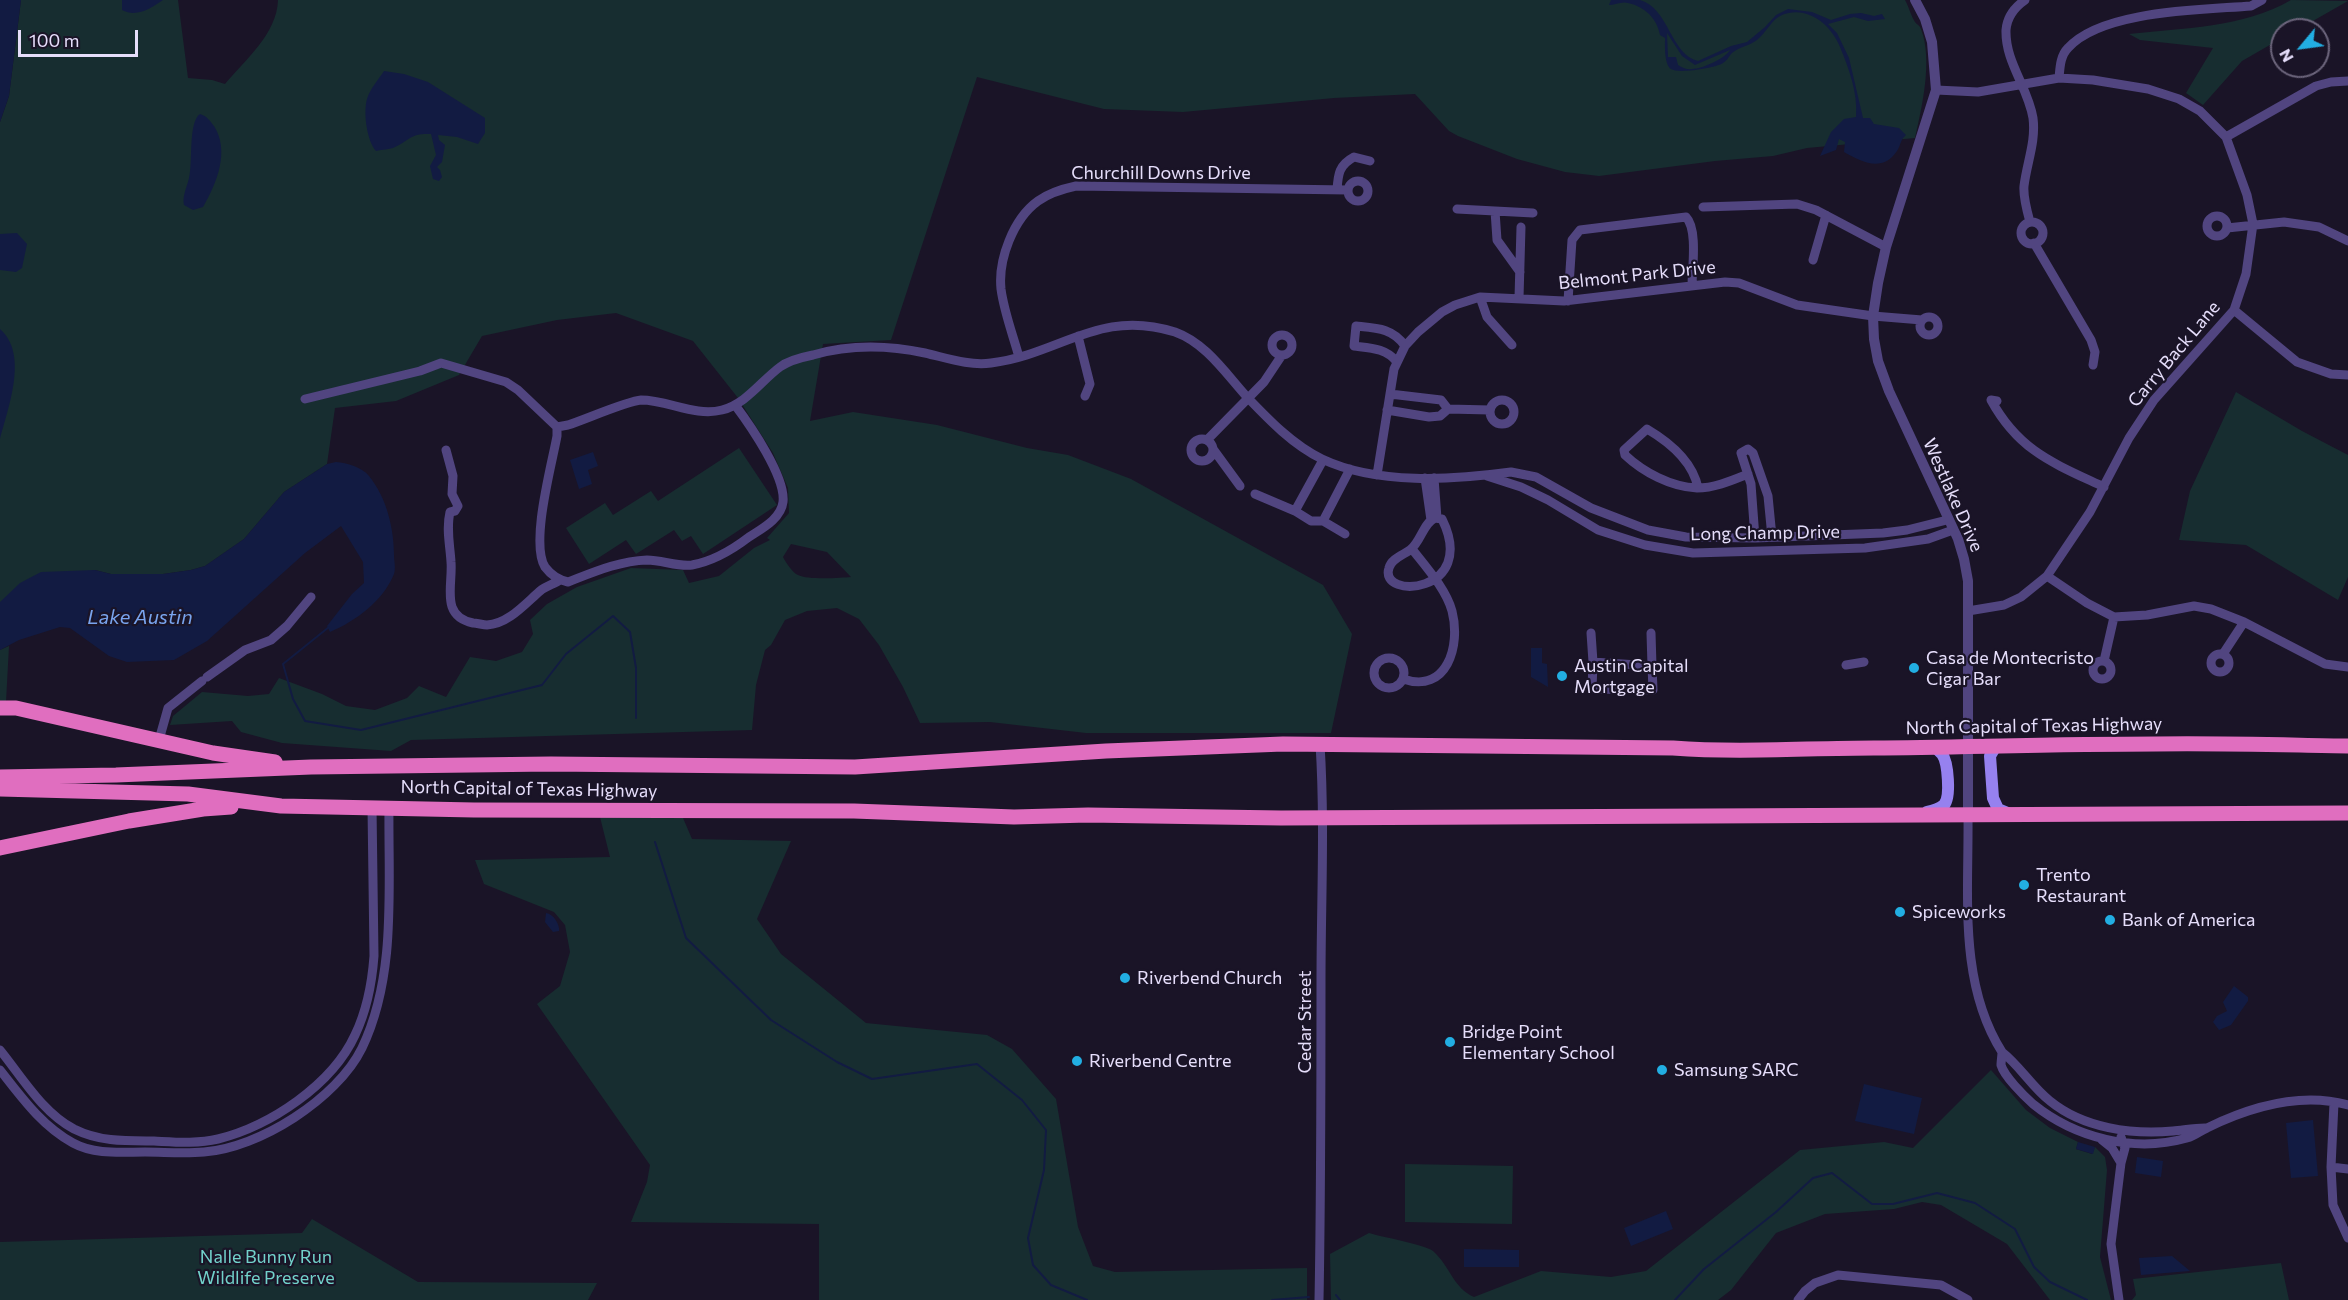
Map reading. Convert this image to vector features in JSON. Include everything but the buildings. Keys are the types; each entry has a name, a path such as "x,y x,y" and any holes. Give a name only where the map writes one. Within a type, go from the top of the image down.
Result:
{"highway":[{"path":"0,708 16,708 213,753 311,767"},
{"name":"North Capital of Texas Highway","path":"0,789 16,783 311,767 550,764 855,767 1106,751 1320,744 1674,748 1721,752 1808,748 1969,748 2159,744 2348,746"},
{"name":"North Capital of Texas Highway","path":"0,777 16,783 188,794 264,805 474,810 854,811 1057,816 1968,816"},
{"path":"0,848 140,819 203,809 264,805"},
{"path":"1968,816 2348,813"}],"main road":[{"path":"1996,746 1990,756 1994,804 1998,809 2015,815"},
{"path":"1911,816 1933,811 1946,802 1948,790 1946,760 1935,747"}],"street":[{"name":"Westlake Drive","path":"1915,0 1925,19 1932,42 1936,90 1886,247 1873,316 1874,339 1882,376 1950,525 1964,559 1968,581 1969,948 1974,985 2002,1052 2001,1065 2028,1099 2062,1123 2100,1138 2124,1142 2161,1142 2187,1138 2252,1109 2278,1103 2303,1100 2348,1106"},
{"path":"2025,0 2011,13 2006,29 2007,45 2021,86 2028,97 2033,118 2033,145 2024,187 2030,222"},
{"path":"2059,78 2061,58 2067,48 2085,34 2130,18 2220,4 2251,6 2262,0"},
{"name":"Carry Back Lane","path":"1936,90 1978,92 2059,78 2093,80 2148,89 2179,99 2200,111 2226,137 2247,195 2253,224 2246,274 2234,310 2154,400 2129,438 2078,532 2047,576 2021,597 2004,605 1968,611"},
{"path":"2226,137 2316,86 2348,81"},
{"path":"1337,190 1338,171 1346,161 1354,157 1370,161"},
{"name":"Churchill Downs Drive","path":"1019,357 1002,298 1001,273 1009,244 1021,220 1030,207 1048,195 1076,186 1348,190"},
{"path":"1703,207 1797,204 1826,215 1886,247"},
{"path":"1457,209 1533,213"},
{"path":"1496,211 1497,240 1520,272"},
{"path":"1813,260 1826,215"},
{"path":"1568,301 1572,240 1580,230 1686,218 1693,233 1692,286"},
{"path":"2030,222 2037,224 2042,231 2041,239 2034,243 2026,242 2021,235 2023,227 2030,222"},
{"path":"2227,228 2284,222 2319,227 2348,241"},
{"path":"1519,298 1521,227"},
{"path":"2034,243 2091,340 2095,352 2093,365"},
{"name":"Belmont Park Drive","path":"1377,475 1394,369 1405,346 1442,312 1480,297 1568,301 1725,282 1739,283 1797,305 1873,316 1922,320"},
{"path":"1480,297 1487,317 1512,345"},
{"path":"2234,310 2297,362 2331,374 2348,375"},
{"name":"Long Champ Drive","path":"557,427 639,400 708,412 723,410 735,405 782,365 839,349 878,346 900,348 973,364 990,363 1019,357 1115,325 1143,324 1179,334 1209,354 1248,398 1285,434 1323,460 1350,469 1377,475 1430,478 1485,476 1511,472 1536,477 1590,508 1648,530 1686,537 1763,538 1883,533 1950,525"},
{"path":"1397,362 1382,350 1353,346 1356,326 1385,330 1399,336 1405,346"},
{"path":"1077,336 1090,384 1085,396"},
{"path":"1207,440 1270,375 1282,356"},
{"path":"304,399 420,371 441,363 506,382 518,390 557,427 540,527 544,566 560,580 568,582 617,564 647,560 689,566 711,561 772,521 783,502 781,486 760,440 735,405"},
{"path":"1390,394 1441,400 1448,409"},
{"path":"1996,402 1991,400 2000,416 2027,447 2053,464 2104,487"},
{"path":"1387,410 1429,417 1440,416 1448,409 1490,410"},
{"path":"1698,488 1696,476 1688,464 1647,429 1624,450 1624,456 1642,470 1698,488 1726,483 1748,474"},
{"path":"1213,449 1211,456 1206,460 1199,460 1193,456 1191,450 1194,443 1200,439 1207,440 1240,486"},
{"path":"1763,538 1742,453 1748,449 1753,453 1768,496 1763,550"},
{"path":"446,450 453,476 452,494 458,506 450,512 447,523 451,565 450,605 455,614 466,621 487,625 508,617 542,590 560,580"},
{"path":"1295,511 1323,460"},
{"path":"1323,521 1350,469"},
{"name":"Long Champ Drive","path":"1485,476 1521,487 1548,500 1598,530 1645,545 1693,553 1865,548 1928,539 1950,525"},
{"path":"1430,478 1434,519 1412,549 1393,562 1389,568 1388,576 1392,582 1400,585 1424,585 1435,580 1444,571 1450,547 1448,532 1442,519 1434,519"},
{"path":"1255,494 1295,511 1311,521 1323,521 1345,534"},
{"path":"1598,530 1606,514"},
{"path":"1403,679 1420,683 1441,674 1450,661 1454,629 1452,611 1435,580 1412,549"},
{"path":"2047,576 2087,603 2114,617 2146,615 2194,606 2211,609 2244,622 2325,664 2348,667"},
{"path":"159,740 168,708 245,650 271,640 287,626 311,597"},
{"path":"2104,661 2114,617"},
{"path":"2223,654 2244,622"},
{"path":"1591,633 1592,689 1653,690 1651,633"},
{"path":"1593,662 1652,666"},
{"path":"1846,665 1864,662"},
{"name":"Cedar Street","path":"1319,1300 1323,817 1320,744"},
{"path":"0,1070 26,1104 51,1128 84,1147 96,1151 173,1147 216,1140 237,1133 279,1113 317,1085 355,1037 368,999 374,956 372,807"},
{"path":"0,1050 56,1118 96,1137 205,1152 248,1141 283,1125 325,1093 351,1064 367,1036 380,1000 387,957 389,807"},
{"path":"374,956 387,957"},
{"name":"Westlake Drive","path":"2002,1052 2011,1059 2039,1092 2079,1118 2114,1129 2153,1132 2205,1128"},
{"path":"317,1085 325,1093"},
{"path":"26,1104 36,1095"},
{"path":"2334,1103 2331,1167 2333,1205 2348,1238"},
{"path":"2114,1129 2124,1142 2111,1244 2118,1300"},
{"path":"2100,1138 2112,1148 2121,1163"},
{"path":"2331,1167 2348,1169"},
{"path":"1798,1300 1815,1283 1838,1275 1941,1285 1968,1300"}],"green space":[{"path":"21,0 178,0 188,78 212,80 225,84 266,35 272,24 278,0 1905,0 1921,29 1926,55 1925,84 1915,138 1807,148 1773,156 1599,176 1565,172 1517,159 1458,136 1449,131 1415,94 1334,98 1183,112 1104,109 977,77 891,340 823,344 810,421 853,412 937,425 1027,448 1068,455 1131,479 1323,585 1352,634 1331,733 1086,733 990,722 920,723 879,645 859,619 837,608 807,611 785,620 771,645 765,650 756,685 752,730 411,740 391,751 282,743 241,732 232,721 170,725 173,716 202,692 248,696 269,694 279,678 322,694 346,706 375,710 407,698 419,686 446,697 470,657 496,661 522,652 533,634 530,620 547,604 577,587 631,568 683,570 689,583 719,576 754,548 770,540 767,538 789,513 788,488 773,453 738,398 693,341 616,313 557,320 482,336 459,375 396,401 335,408 327,464 284,492 244,539 205,566 163,574 111,574 95,570 0,603 0,122 9,96","holes":["791,544 827,552 851,577 802,577 794,572 783,557"]},
{"path":"2291,0 2348,1 2318,18 2270,18 2270,45 2242,61 2203,105 2186,93 2213,48 2140,40 2129,34 2212,25 2253,16"},
{"path":"2236,392 2348,455 2348,577 2338,600 2246,545 2179,540 2190,491"},
{"path":"739,448 777,505 703,554 691,536 682,541 674,530 636,554 626,540 589,564 566,528 605,503 613,515 651,491 658,501"},
{"path":"9,646 6,702 0,701 0,650"},
{"path":"600,817 683,818 692,839 791,841 757,919 781,954 866,1023 987,1035 1012,1049 1056,1099 1078,1227 1093,1266 1115,1272 1307,1268 1307,1300 819,1300 819,1224 631,1222 647,1182 650,1165 537,1004 560,986 570,952 565,925 554,912 484,884 475,860 610,857"},
{"path":"1991,1070 2026,1110 2050,1128 2078,1142 2076,1149 2092,1154 2095,1147 2105,1157 2107,1170 2100,1257 2111,1300 2050,1300 2007,1244 1941,1205 1922,1202 1894,1209 1825,1214 1776,1233 1731,1290 1718,1300 1331,1300 1330,1254 1369,1233 1433,1251 1461,1288 1474,1297 1541,1271 1611,1277 1646,1271 1800,1150 1884,1142 1913,1148"},
{"path":"1405,1164 1513,1166 1512,1224 1405,1222"},
{"name":"Nalle Bunny Run Wildlife Preserve","path":"312,1219 418,1282 597,1283 588,1300 0,1300 0,1242 302,1233"},
{"path":"2281,1263 2289,1300 2132,1300 2136,1295 2133,1279"}],"water":[{"path":"0,0 21,0 9,96 0,122"},
{"path":"122,0 163,0 144,11 133,13 122,10"},
{"path":"1611,0 1640,0 1650,5 1664,21 1681,50 1698,61 1731,46 1747,42 1776,15 1788,9 1812,12 1831,20 1850,14 1861,13 1874,16 1882,14 1885,19 1868,21 1854,17 1828,24 1837,33 1849,58 1863,118 1870,118 1874,124 1899,128 1906,135 1891,158 1878,164 1865,162 1844,152 1845,142 1839,139 1836,150 1820,156 1831,132 1844,119 1856,117 1856,99 1850,72 1836,39 1825,25 1809,15 1792,13 1782,15 1757,40 1732,53 1723,63 1705,68 1681,71 1669,67 1665,54 1665,38 1660,35 1650,14 1628,3 1609,5","holes":["1667,33 1682,56 1695,65 1730,50 1719,60 1696,69 1687,69 1678,65 1676,57 1668,57"]},
{"path":"384,71 404,74 428,82 485,118 485,133 478,144 457,137 438,135 439,140 445,145 442,162 437,167 442,177 439,181 433,179 430,166 436,155 431,134 415,136 391,149 376,151 370,141 365,112 367,99"},
{"path":"200,114 214,126 219,136 221,156 217,177 208,198 203,207 193,210 184,205 184,198 190,171 194,125"},
{"path":"17,233 27,244 22,268 16,272 0,270 0,234"},
{"path":"0,329 9,340 15,367 11,397 0,439"},
{"path":"593,452 598,466 588,470 592,484 579,489 570,460"},
{"name":"Lake Austin","path":"336,462 349,464 369,476 385,504 394,545 395,572 389,584 368,609 349,622 330,632 327,626 352,594 364,583 363,562 341,526 305,553 207,641 174,660 127,662 109,656 70,628 60,627 19,640 0,650 0,602 20,583 41,572 95,570 111,574 163,574 205,566 244,539 284,492 327,464"},
{"path":"1531,648 1542,648 1542,663 1547,664 1548,687 1531,677"},
{"path":"546,913 552,915 556,920 559,931 553,932 545,922"},
{"path":"2234,986 2248,997 2248,1001 2231,1025 2219,1030 2213,1022 2217,1016 2227,1011 2223,1002"},
{"path":"1864,1084 1922,1098 1914,1134 1855,1121"},
{"path":"2313,1120 2318,1176 2291,1178 2286,1123"},
{"path":"2078,1142 2095,1147 2093,1154 2076,1149"},
{"path":"2137,1157 2163,1161 2161,1177 2135,1173"},
{"path":"1666,1211 1673,1229 1631,1246 1624,1228"},
{"path":"1464,1249 1519,1250 1519,1267 1464,1267"},
{"path":"2172,1256 2190,1271 2141,1275 2139,1258"}],"waterway":[{"path":"329,627 283,664 293,699 305,721 361,730 542,685 566,654 613,616 630,632 636,668 636,718"},
{"path":"655,842 686,938 771,1020 837,1062 872,1079 977,1064 1022,1100 1046,1130 1044,1170 1028,1238 1033,1265 1051,1285 1087,1300"},
{"path":"1675,1300 1704,1269 1776,1212 1813,1178 1832,1173 1872,1204 1893,1204 1937,1193 1975,1203 2015,1229 2034,1267 2050,1282 2087,1300"},
{"path":"1336,1295 1340,1300"},
{"path":"1272,1300 1309,1297"}],"place":[{"name":"Casa de Montecristo Cigar Bar","path":"1914,668"},
{"name":"Austin Capital Mortgage","path":"1562,676"},
{"name":"Trento Restaurant","path":"2024,885"},
{"name":"Spiceworks","path":"1900,912"},
{"name":"Bank of America","path":"2110,920"},
{"name":"Riverbend Church","path":"1125,978"},
{"name":"Bridge Point Elementary School","path":"1450,1042"},
{"name":"Riverbend Centre","path":"1077,1061"},
{"name":"Samsung SARC","path":"1662,1070"}]}
